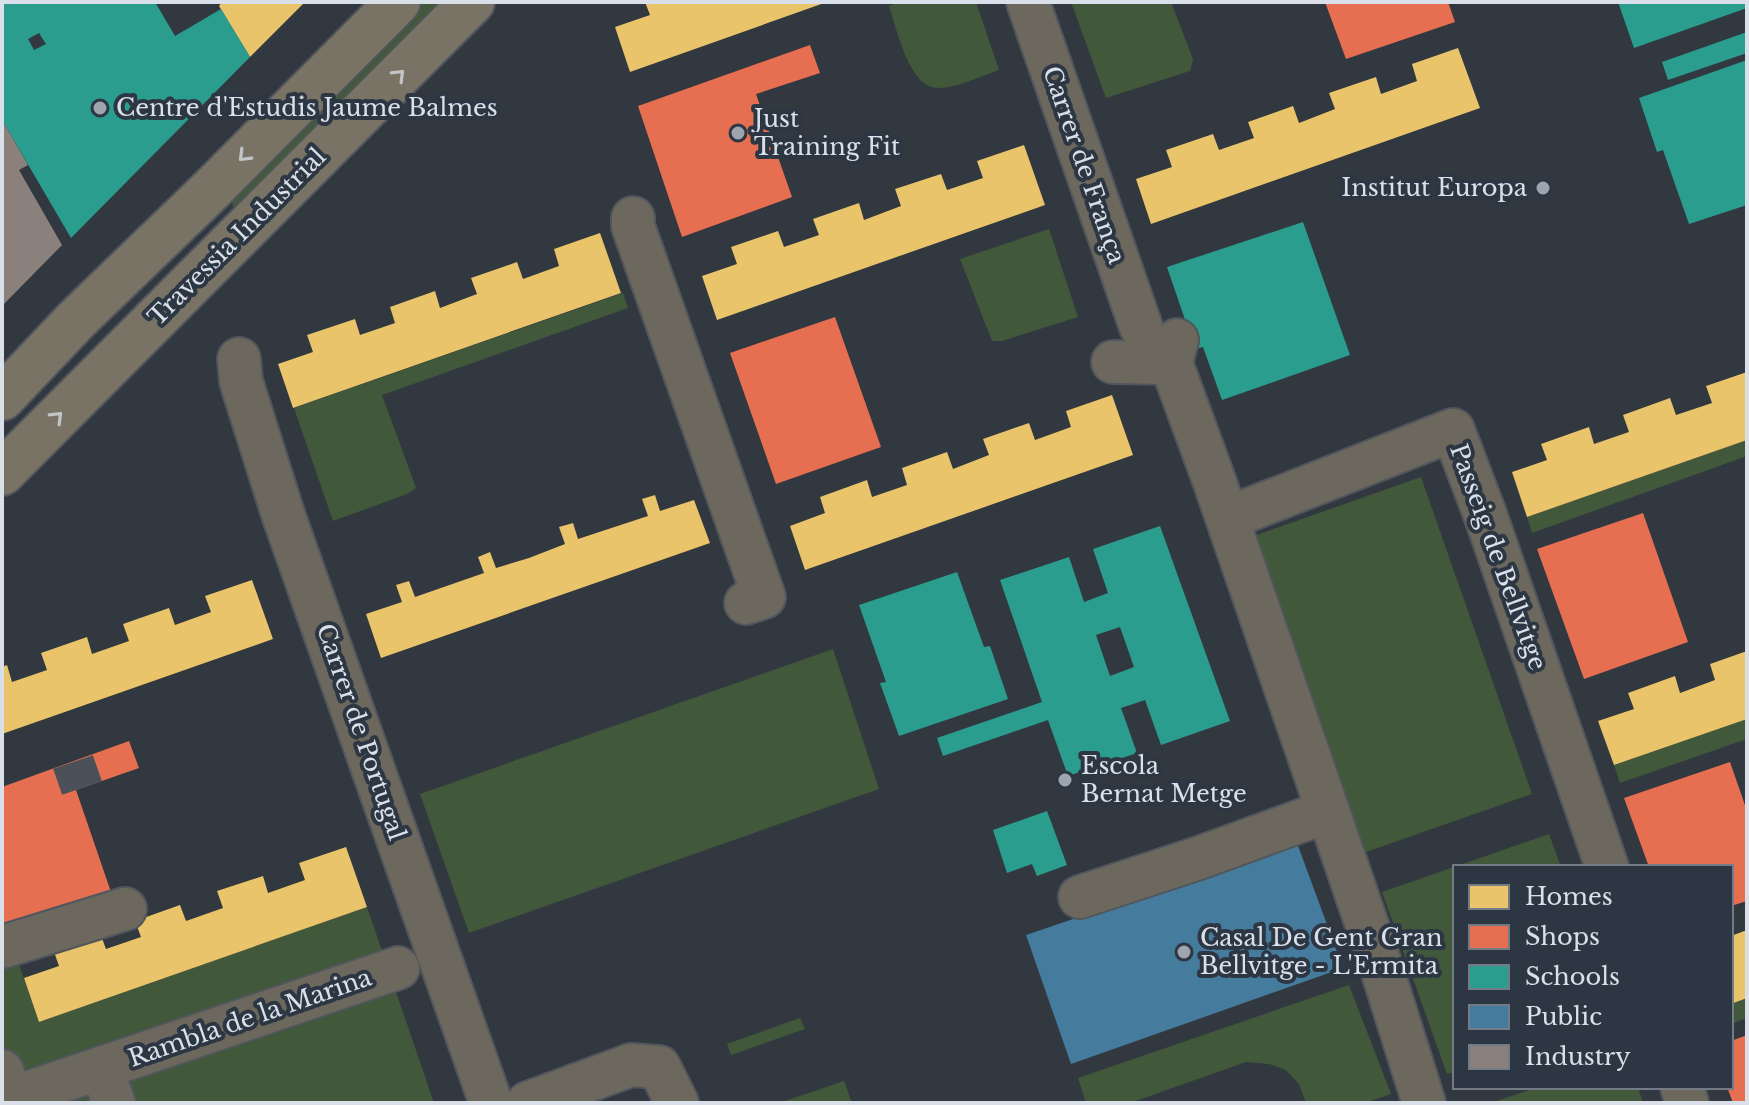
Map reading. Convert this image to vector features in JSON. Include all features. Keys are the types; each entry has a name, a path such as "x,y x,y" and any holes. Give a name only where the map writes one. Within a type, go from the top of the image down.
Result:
{"street":[{"path":"7,379 76,320 214,187 398,2"},
{"name":"Travessia Industrial","path":"2,473 472,2"},
{"name":"Carrer de França","path":"1028,2 1163,343"},
{"path":"633,218 633,226 760,605"},
{"path":"1113,362 1163,343 1228,518 1380,963 1424,1103"},
{"name":"Carrer de Portugal","path":"239,359 241,381 283,514 491,1103"},
{"name":"Passeig de Bellvitge","path":"1228,518 1453,430 1606,865"},
{"path":"1080,897 1328,811"},
{"path":"2,947 125,909"},
{"name":"Rambla de la Marina","path":"5,1090 108,1085 398,968"},
{"path":"528,1103 631,1065 659,1067 677,1103"}],"green space":[{"path":"421,2 455,2 236,218 230,195"},
{"path":"899,2 976,2 999,70 953,86 938,88 928,85 912,68 900,42 889,6"},
{"path":"1071,2 1171,2 1193,59 1190,71 1106,98"},
{"path":"1049,229 1078,317 1002,341 992,341 960,259"},
{"path":"623,293 628,308 382,395 416,488 333,521 294,408"},
{"path":"1747,440 1747,456 1532,533 1527,517"},
{"path":"1421,477 1532,794 1366,852 1254,536"},
{"path":"833,649 879,789 469,933 420,794"},
{"path":"1747,719 1747,739 1620,783 1614,765"},
{"path":"1549,834 1560,865 1460,865"},
{"path":"1453,867 1453,1072 1447,1074 1382,892"},
{"path":"367,907 434,1103 2,1103 2,957 15,953 39,1022"},
{"path":"1349,985 1391,1094 1365,1103 1306,1103 1299,1084 1286,1070 1269,1064 1246,1062 1130,1103 1086,1103 1078,1078"},
{"path":"1747,998 1747,1018 1733,1023 1733,1003"},
{"path":"800,1018 805,1029 731,1055 727,1044"},
{"path":"844,1081 852,1103 779,1103"},
{"path":"1532,1089 1639,1089 1643,1103 1491,1103"}],"building: Homes":[{"path":"222,2 305,2 250,57 219,6"},
{"path":"645,2 827,2 630,72 615,27 650,15"},
{"path":"1458,48 1480,108 1151,224 1136,179 1172,167 1166,150 1213,134 1219,150 1254,138 1248,122 1293,106 1299,123 1335,109 1329,93 1376,77 1381,94 1417,81 1412,64"},
{"path":"1024,145 1045,205 717,320 702,276 737,264 731,247 778,231 784,247 819,235 813,219 859,203 864,220 901,206 895,189 941,174 947,190 983,178 977,161"},
{"path":"600,233 621,293 293,408 278,364 313,352 307,335 355,319 360,335 395,323 390,307 435,291 440,308 477,294 471,278 517,262 523,279 559,266 554,249"},
{"path":"1747,372 1747,440 1527,517 1512,472 1547,460 1541,444 1589,427 1594,444 1629,432 1623,415 1670,398 1676,415 1712,403 1706,386"},
{"path":"1112,395 1133,455 805,570 790,526 825,513 820,497 867,480 872,497 907,485 902,468 947,452 953,469 989,455 983,439 1029,423 1035,440 1071,427 1066,411"},
{"path":"655,495 660,511 694,500 710,543 381,658 366,614 402,602 396,585 409,581 415,597 484,573 478,557 490,552 496,568 529,558 565,544 559,527 573,523 578,539 648,516 642,499"},
{"path":"252,580 273,639 2,734 2,667 7,665 12,682 47,670 41,653 87,637 92,654 129,641 123,624 169,608 175,625 211,612 205,596"},
{"path":"1747,651 1747,719 1614,765 1598,721 1634,709 1628,693 1675,676 1680,693 1715,680 1710,664"},
{"path":"346,847 367,907 39,1022 24,978 59,966 53,949 100,933 106,949 141,937 135,921 180,905 186,921 223,908 217,891 263,876 268,893 305,880 299,863"},
{"path":"1747,930 1747,998 1733,1003 1733,935"}],"building: Shops":[{"path":"1325,2 1448,2 1455,22 1346,59"},
{"path":"810,45 820,73 756,94 792,197 682,237 638,106"},
{"path":"835,317 881,447 776,484 730,353"},
{"path":"1643,513 1688,642 1584,679 1537,549"},
{"path":"129,741 139,768 76,790 112,895 7,932 2,918 2,787"},
{"path":"1730,762 1747,811 1747,901 1733,905 1733,865 1648,865 1624,798"},
{"path":"1747,1035 1747,1103 1733,1103 1728,1089 1733,1089 1733,1040"}],"building: Schools":[{"name":"Centre d'Estudis Jaume Balmes","path":"155,2 175,36 221,9 250,57 71,238 2,120 2,4","holes":["39,33 46,44 34,50 28,39"]},
{"path":"1618,2 1747,2 1747,8 1634,48"},
{"path":"1747,32 1747,53 1668,80 1662,62"},
{"path":"1747,60 1747,205 1689,224 1663,150 1657,152 1639,98"},
{"path":"1303,222 1350,355 1222,400 1203,347 1195,349 1167,267"},
{"path":"1160,526 1230,721 1161,745 1145,700 1121,708 1137,753 1068,776 1048,720 943,756 937,738 1042,702 1000,580 1069,557 1084,602 1108,593 1093,549","holes":["1120,627 1134,667 1110,676 1096,635"]},
{"path":"957,572 984,647 990,646 1008,699 899,736 880,683 886,682 859,605"},
{"path":"1047,811 1067,865 1037,876 1032,864 1007,873 993,830"}],"building: Public":[{"name":"Casal De Gent Gran Bellvitge - L'Ermita","path":"1297,843 1343,968 1071,1064 1026,935"}],"building: Industry":[{"path":"2,120 28,165 19,170 62,245 2,306"}],"tunnel":[{"path":"73,762 82,788"}],"place":[{"name":"Centre d'Estudis Jaume Balmes","path":"100,108"},
{"name":"Just Training Fit","path":"738,133"},
{"name":"Institut Europa","path":"1543,188"},
{"name":"Escola Bernat Metge","path":"1065,780"},
{"name":"Casal De Gent Gran Bellvitge - L'Ermita","path":"1184,952"}]}
